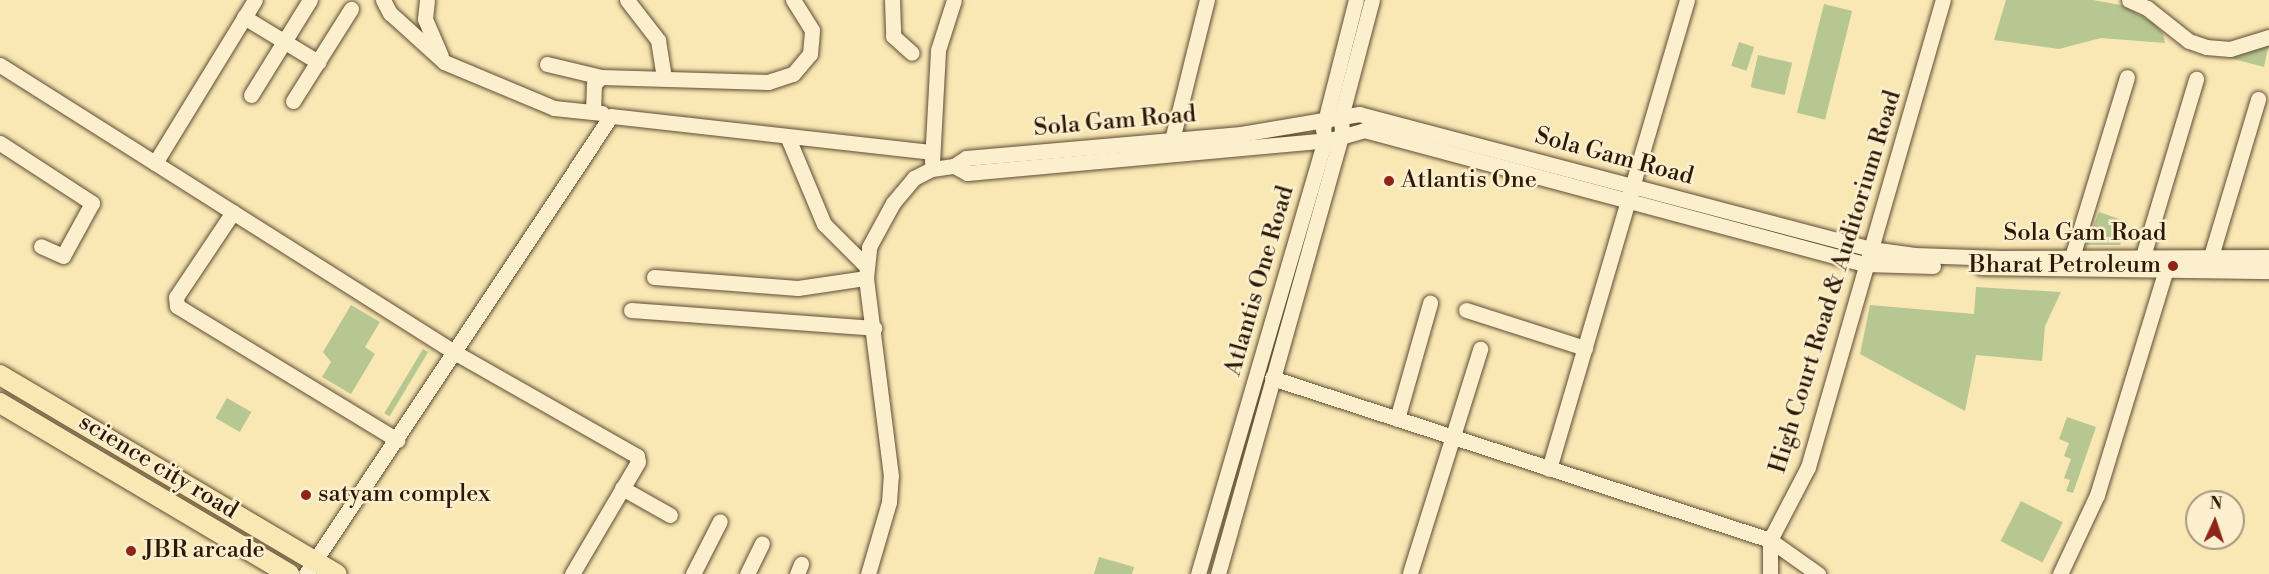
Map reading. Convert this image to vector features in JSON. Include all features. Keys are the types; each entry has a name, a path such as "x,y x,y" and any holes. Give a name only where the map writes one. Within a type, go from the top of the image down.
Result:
{"main road":[{"path":"0,375 310,567 337,574"},
{"name":"science city road","path":"0,403 289,574"}],"street":[{"path":"156,164 255,0"},
{"path":"251,95 310,0"},
{"path":"383,0 390,13 444,62 554,108 727,127 788,138 932,152"},
{"path":"427,0 424,19 444,62"},
{"path":"627,0 658,40 664,79"},
{"path":"547,64 601,77 768,82 793,74 810,54 812,30 793,0"},
{"path":"892,0 892,36 912,53"},
{"path":"932,169 938,50 954,0"},
{"path":"1170,147 1207,0"},
{"name":"Atlantis One Road","path":"1218,574 1342,134 1334,119 1356,0"},
{"name":"Atlantis One Road","path":"1198,574 1325,139 1323,129 1334,119 1372,0"},
{"path":"1549,469 1630,201 1687,0"},
{"name":"High Court Road & Auditorium Road","path":"1770,574 1770,540 1808,467 1864,264 1871,249 1943,0"},
{"path":"2129,0 2147,8 2189,41 2206,47 2230,49 2269,37"},
{"path":"293,101 351,9"},
{"path":"244,17 318,62"},
{"path":"0,66 454,352 637,456 638,462 572,574"},
{"path":"593,112 594,84 601,77"},
{"path":"2072,257 2127,77"},
{"path":"2143,256 2196,79"},
{"path":"2211,256 2258,99"},
{"name":"Sola Gam Road","path":"868,574 889,502 891,476 866,272 869,247 893,203 914,178 932,169 954,166 966,173 1170,147 1359,114 1635,184 1871,249 1915,255 2269,257"},
{"path":"310,567 397,440 611,116"},
{"name":"Sola Gam Road","path":"1170,147 1325,139 1364,130 1864,264 2269,271"},
{"path":"654,277 798,288 866,272 824,224 788,138"},
{"path":"0,143 92,202 63,256 41,246"},
{"path":"233,212 176,297 177,306 397,440"},
{"path":"2060,574 2097,495 2166,268"},
{"path":"1397,419 1430,303"},
{"path":"631,310 874,328"},
{"path":"1466,310 1585,348"},
{"path":"1410,573 1480,350"},
{"path":"1272,378 1770,540 1818,574"},
{"path":"622,488 670,515"},
{"path":"693,574 720,521"},
{"path":"747,574 762,543"}],"green space":[{"path":"2006,0 2093,0 2121,5 2151,21 2163,33 2165,43 2101,38 2059,49 1994,40"},
{"path":"1824,4 1852,11 1825,120 1797,113"},
{"path":"1739,42 1754,47 1746,71 1731,66"},
{"path":"2269,43 2264,67 2226,57"},
{"path":"1758,55 1792,63 1785,95 1751,87"},
{"path":"2099,212 2128,222 2120,245 2086,245"},
{"path":"1976,287 2061,292 2045,326 2042,361 1976,355 1965,411 1860,354 1870,305 1974,314"},
{"path":"351,305 380,322 365,347 375,354 351,394 322,377 331,362 323,352"},
{"path":"423,349 428,352 390,416 384,413"},
{"path":"227,398 251,412 240,432 216,418"},
{"path":"2067,417 2096,427 2073,493 2066,491 2070,480 2064,478 2071,459 2064,456 2069,443 2059,439"},
{"path":"2021,501 2063,522 2042,562 2001,541"},
{"path":"1099,557 1134,567 1132,574 1094,574"}],"place":[{"name":"Atlantis One","path":"1389,181"},
{"name":"Bharat Petroleum","path":"2173,266"},
{"name":"satyam complex","path":"306,495"},
{"name":"JBR arcade","path":"131,551"}]}
